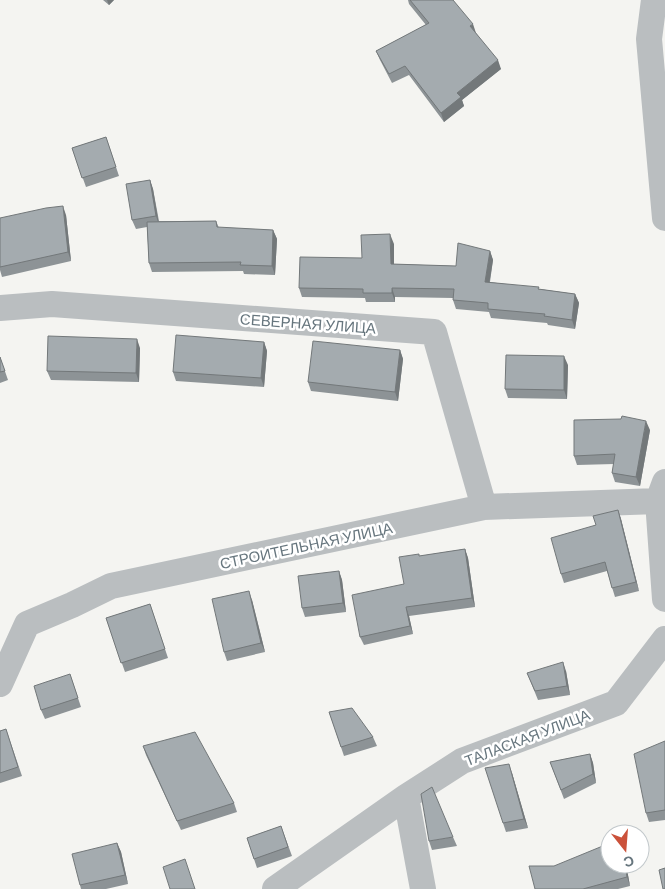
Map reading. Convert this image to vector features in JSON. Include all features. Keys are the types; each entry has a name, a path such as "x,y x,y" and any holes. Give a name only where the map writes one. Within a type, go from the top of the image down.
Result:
{"street":[{"path":"654,0 649,39 665,218"},
{"name":"СЕВЕРНАЯ УЛИЦА","path":"0,308 52,304 434,332 484,507"},
{"path":"662,492 665,599"},
{"name":"СТРОИТЕЛЬНАЯ УЛИЦА","path":"0,684 28,624 111,586 484,507 662,492"},
{"name":"ТАЛАСКАЯ УЛИЦА","path":"275,889 406,797 462,761 616,703 665,639"},
{"path":"406,797 424,889"}],"building":[{"path":"410,0 453,0 473,24 470,26 498,60 457,93 461,97 441,113 405,66 389,74 376,51 429,23"},
{"path":"106,137 116,167 82,178 72,148"},
{"path":"150,180 156,216 132,220 126,184"},
{"path":"63,206 68,252 0,267 0,218"},
{"path":"216,221 217,227 273,230 272,266 240,265 241,262 149,263 147,222"},
{"path":"390,234 391,264 456,266 458,243 490,251 485,282 539,287 538,289 575,294 572,320 544,316 545,314 488,309 488,303 453,300 454,289 392,288 392,293 363,293 363,289 299,288 300,257 362,258 361,235"},
{"path":"176,335 264,342 261,378 173,372"},
{"path":"48,336 137,339 136,373 47,371"},
{"path":"313,341 400,350 395,392 308,382"},
{"path":"506,355 564,356 564,390 505,389"},
{"path":"0,357 5,371 0,372"},
{"path":"622,416 646,421 636,477 612,473 615,454 574,456 574,420 621,419"},
{"path":"618,510 636,582 612,588 605,562 561,574 551,538 596,525 593,516"},
{"path":"465,549 472,598 406,607 410,626 360,637 352,595 404,584 399,557"},
{"path":"339,571 343,603 302,608 298,576"},
{"path":"249,591 261,643 224,652 212,599"},
{"path":"150,604 165,649 121,663 106,618"},
{"path":"563,662 567,686 535,691 527,673"},
{"path":"70,674 78,698 41,710 34,686"},
{"path":"352,708 373,737 341,747 329,712"},
{"path":"6,729 18,767 0,773 0,731"},
{"path":"195,732 234,803 177,821 143,746"},
{"path":"665,741 665,810 646,813 634,754"},
{"path":"590,754 593,774 561,790 550,762"},
{"path":"509,764 524,819 503,823 485,768"},
{"path":"432,787 453,837 429,841 421,794"},
{"path":"281,826 288,847 254,859 247,838"},
{"path":"117,843 125,875 80,885 72,854"},
{"path":"600,847 600,874 627,874 627,877 583,889 535,889 529,866 554,866"},
{"path":"185,859 195,889 170,889 163,867"},
{"path":"665,868 665,889 663,889 659,870"}]}
